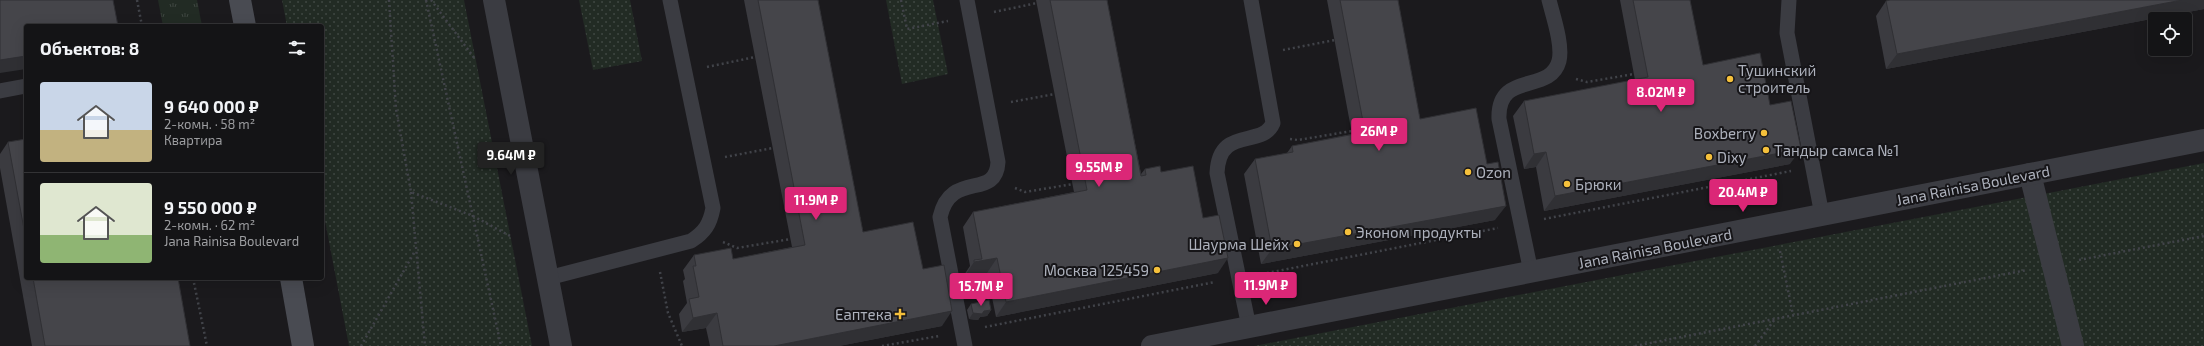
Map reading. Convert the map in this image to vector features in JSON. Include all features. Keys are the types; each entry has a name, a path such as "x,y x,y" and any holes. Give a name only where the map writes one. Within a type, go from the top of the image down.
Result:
{"main road":[{"path":"240,0 245,24"},
{"path":"291,280 303,346"}],"street":[{"path":"494,0 561,346"},
{"name":"Jana Rainisa Boulevard","path":"1152,346 2204,140"},
{"path":"2030,174 2074,346"}],"lane":[{"path":"548,278 655,252 691,241 703,234 710,221 713,208 670,0"},
{"path":"965,346 940,217 943,206 949,196 959,189 984,184 992,179 998,171 998,162 988,106 967,0"},
{"path":"1249,327 1217,173 1218,160 1224,149 1234,142 1266,133 1270,129 1273,118 1251,0"},
{"path":"1531,272 1499,119 1498,107 1503,96 1512,88 1543,78 1553,72 1559,62 1560,51 1550,0"},
{"path":"1789,0 1787,33 1822,215"},
{"path":"0,91 24,86"}],"path":[{"path":"137,0 142,24"},
{"path":"389,0 396,109 411,192 425,346"},
{"path":"426,0 501,346"},
{"path":"431,0 475,59"},
{"path":"901,0 907,29 1037,3"},
{"path":"1261,54 1335,40"},
{"path":"685,71 756,57"},
{"path":"1553,72 1587,82 1634,74"},
{"path":"988,106 1055,94"},
{"path":"1270,129 1285,139 1298,140 1352,131"},
{"path":"703,162 773,148"},
{"path":"1549,218 1782,173"},
{"path":"992,179 1025,192 1073,184"},
{"path":"1726,184 1729,202"},
{"path":"411,192 473,216 513,238"},
{"path":"1264,273 1491,229"},
{"path":"703,234 737,248 791,239"},
{"path":"2073,261 2204,236"},
{"path":"1780,249 1793,315"},
{"path":"361,346 416,250"},
{"path":"655,252 668,313 682,346"},
{"path":"1634,346 2034,269"},
{"path":"193,280 207,346"},
{"path":"990,326 1219,282"},
{"path":"1755,346 1775,319"},
{"path":"882,346 931,337"}],"green space":[{"path":"158,0 197,0 202,24 163,24"},
{"path":"282,0 464,0 532,346 349,346 324,215 324,24 287,24"},
{"path":"579,0 630,0 642,61 593,70"},
{"path":"886,0 933,0 948,74 902,84"},
{"path":"2204,163 2204,346 1254,346"}],"building":[{"path":"0,0 113,0 118,24 24,24 24,56 0,60"},
{"path":"758,0 818,0 863,232 913,222 923,269 944,265 952,311 774,346 723,346 717,313 693,318 689,299 699,297 693,266 696,266 694,255 731,248 733,259 805,245"},
{"path":"1050,0 1107,0 1141,176 1146,175 1145,169 1160,166 1161,172 1193,166 1203,218 1219,215 1228,258 1006,302 997,258 974,262 974,260 982,259 973,212 1087,190"},
{"path":"1340,0 1398,0 1420,119 1476,108 1487,164 1498,162 1506,206 1272,249 1255,159 1293,152 1292,146 1365,132"},
{"path":"1633,0 1690,0 1703,65 1760,53 1770,105 1791,101 1801,149 1555,196 1546,152 1534,154 1524,101 1648,77"},
{"path":"2182,0 1897,54 1886,1"},
{"path":"24,139 24,229 8,142"},
{"path":"33,280 178,280 190,346 45,346"},
{"path":"989,300 991,310 984,311 982,314 973,313 971,304"}],"place":[{"name":"Тушинский строитель","path":"1730,79"},
{"name":"Boxberry","path":"1764,133"},
{"name":"Тандыр самса №1","path":"1766,150"},
{"name":"Dixy","path":"1709,157"},
{"name":"Ozon","path":"1468,172"},
{"name":"Брюки","path":"1567,184"},
{"name":"Эконом продукты","path":"1348,232"},
{"name":"Шаурма Шейх","path":"1297,244"},
{"name":"Москва 125459","path":"1157,270"},
{"name":"Еаптека","path":"900,314"}]}
